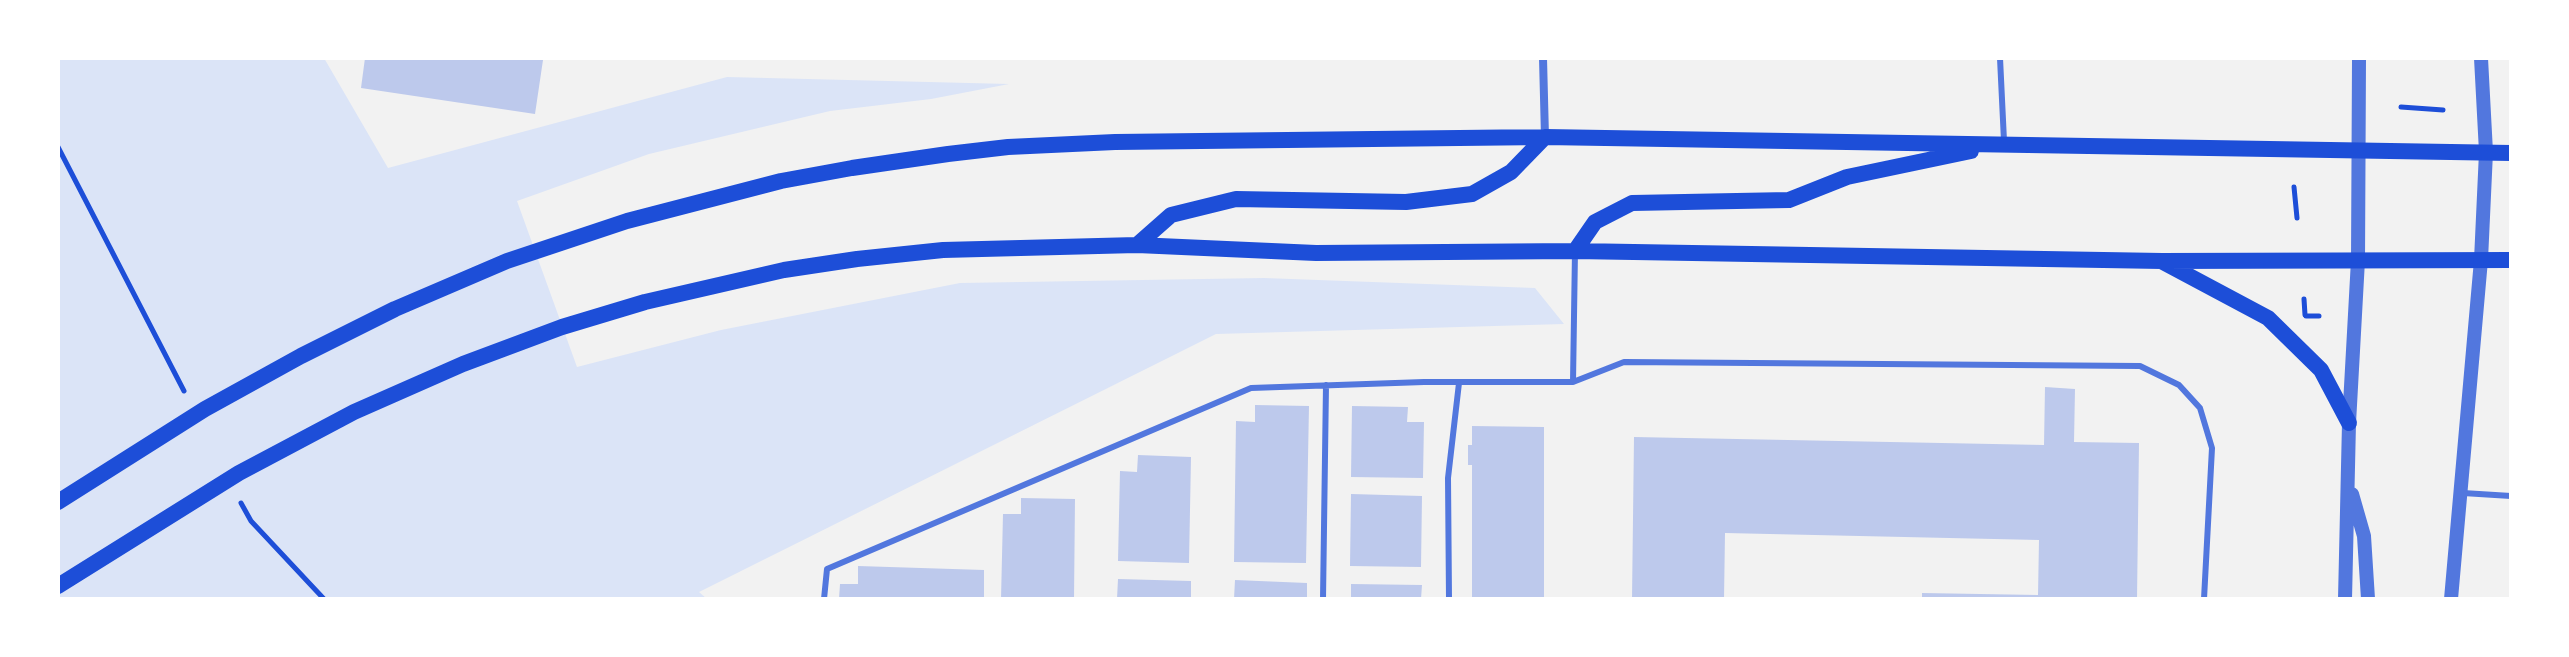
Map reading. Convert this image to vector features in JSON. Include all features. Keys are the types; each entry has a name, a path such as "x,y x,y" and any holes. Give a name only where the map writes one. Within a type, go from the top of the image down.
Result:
{"main road":[{"path":"1137,245 1171,215 1236,199 1406,202 1472,194 1511,172 1545,137"},
{"path":"58,502 205,409 407,303 535,251 627,221 781,181 852,168 1008,147 1115,142 1545,137 2511,153"},
{"path":"1575,251 1595,222 1632,203 1789,200 1847,177 2004,145"},
{"path":"58,586 191,501 287,446 405,389 562,327 703,288 784,270 857,259 943,250 1137,245 1316,253 1575,251 2162,261 2511,260"},
{"path":"2162,261 2268,318 2321,370 2349,423"}],"street":[{"path":"1543,58 1545,137"},
{"path":"2345,599 2349,423 2358,260 2359,58"},
{"path":"2451,599 2481,260 2486,152 2481,58"},
{"path":"2348,478 2364,536 2368,599"}],"lane":[{"path":"2000,58 2004,145"},
{"path":"1573,382 1575,251"},
{"path":"824,599 827,569 1251,388 1573,382 1624,362 2140,366 2179,385 2200,408 2212,448 2204,599"},
{"path":"1449,599 1448,478 1459,383"},
{"path":"1323,599 1326,385"},
{"path":"2460,493 2511,496"}],"path":[{"path":"2401,107 2443,110"},
{"path":"58,147 186,396"},
{"path":"2294,187 2297,218"},
{"path":"2304,299 2305,316 2319,316"},
{"path":"236,493 251,521 324,599"}],"shaded area":[{"path":"58,58 324,58 388,168 727,77 1009,84 931,99 830,111 649,154 517,201 577,367 721,330 960,283 1264,278 1535,288 1564,324 1216,334 699,592 707,599 58,599"}],"building":[{"path":"365,58 543,60 535,114 361,88"},
{"path":"2045,387 2075,389 2074,442 2139,443 2137,599 1922,599 1922,593 2038,595 2039,540 1725,533 1724,599 1632,599 1634,437 2044,445"},
{"path":"1255,405 1309,406 1306,563 1234,562 1236,421 1255,422"},
{"path":"1352,406 1408,407 1407,422 1424,422 1423,478 1351,477"},
{"path":"1472,426 1544,427 1544,599 1472,599 1472,465 1468,465 1468,445 1472,445"},
{"path":"1138,455 1191,457 1189,563 1118,561 1120,471 1137,472"},
{"path":"1351,494 1422,496 1421,567 1350,566"},
{"path":"1021,498 1075,499 1074,599 1001,599 1003,514 1021,514"},
{"path":"858,566 984,570 984,599 839,599 840,584 858,584"},
{"path":"1118,579 1191,581 1191,599 1117,599"},
{"path":"1235,580 1307,583 1307,599 1234,599"},
{"path":"1351,584 1422,585 1421,599 1351,599"}]}
